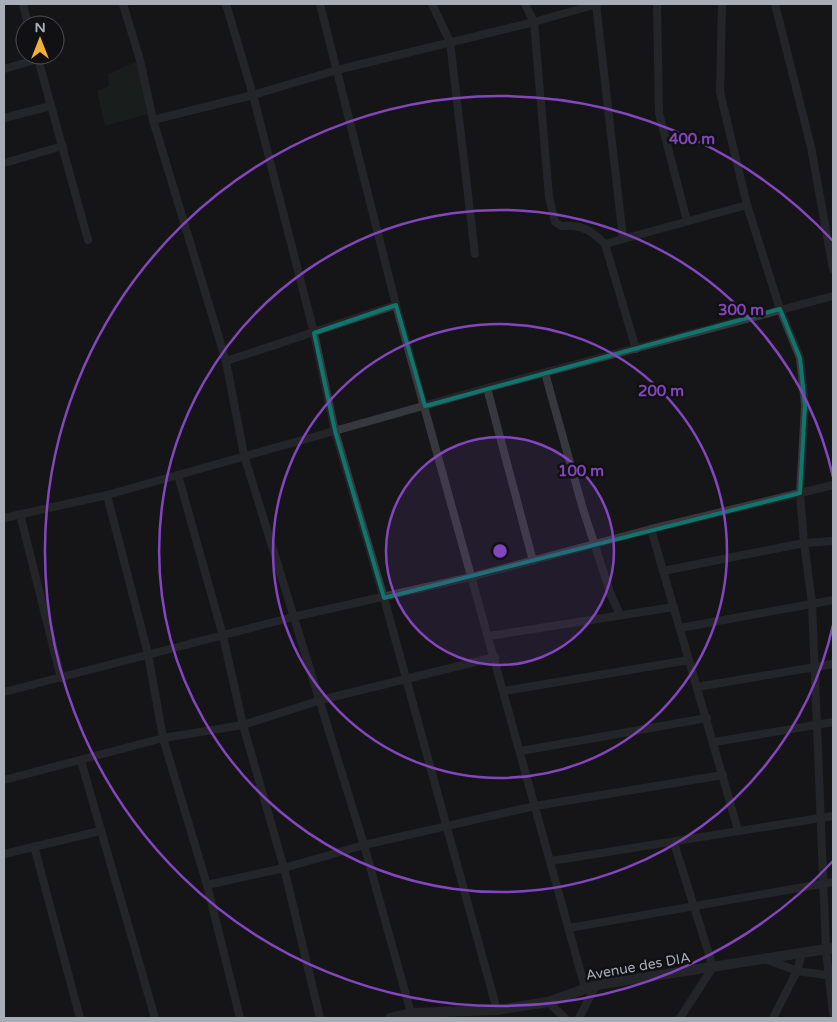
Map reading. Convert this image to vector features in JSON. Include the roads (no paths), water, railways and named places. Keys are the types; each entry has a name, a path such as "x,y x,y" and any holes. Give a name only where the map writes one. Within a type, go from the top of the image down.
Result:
{"street":[{"path":"123,4 140,60 153,120 226,361 244,455 293,617 321,700 414,1016"},
{"path":"226,4 253,95 314,333 335,432 384,598 496,1010"},
{"path":"320,4 396,304 586,988"},
{"path":"432,4 450,42 475,254"},
{"path":"525,4 534,22 549,197 555,222 561,226 576,225 589,229 606,244 636,349"},
{"path":"153,120 253,95 338,70 534,22 596,4 623,238"},
{"path":"657,4 659,113 687,221"},
{"path":"722,4 720,92 747,205 780,309 800,358 805,406 800,493 812,603 823,883 833,1013"},
{"path":"775,4 811,147 833,269"},
{"path":"39,65 88,240"},
{"path":"4,118 51,106"},
{"path":"4,163 62,146"},
{"path":"606,244 747,205"},
{"path":"4,518 107,495 487,388 833,296"},
{"path":"226,361 396,304"},
{"path":"545,373 594,545 620,615"},
{"path":"487,388 533,560"},
{"path":"178,475 223,636 243,725 284,868 320,1018"},
{"path":"4,692 293,617 384,598 650,529 833,485"},
{"path":"107,495 148,654 163,738 206,886 240,1018"},
{"path":"20,514 61,678"},
{"path":"650,529 707,718 738,830"},
{"path":"663,571 804,543 833,540"},
{"path":"680,628 833,600"},
{"path":"489,636 674,608"},
{"path":"4,780 163,738 243,725 321,700 495,657"},
{"path":"504,691 689,660"},
{"path":"698,688 833,664"},
{"path":"521,752 707,718"},
{"path":"714,742 833,722"},
{"path":"81,761 155,1018"},
{"path":"206,886 284,868 364,845 535,806 723,775"},
{"path":"551,861 674,843 738,830 833,816"},
{"path":"4,854 100,831"},
{"path":"674,843 713,967 680,1018"},
{"path":"34,846 80,1018"},
{"path":"569,928 833,882"},
{"name":"Avenue des DIA","path":"390,1018 496,1010 548,1002 596,985 829,949"},
{"path":"773,1018 797,971 802,953"},
{"path":"765,959 797,971 831,976"},
{"path":"579,1018 596,985"},
{"path":"548,1002 565,1018"}]}
